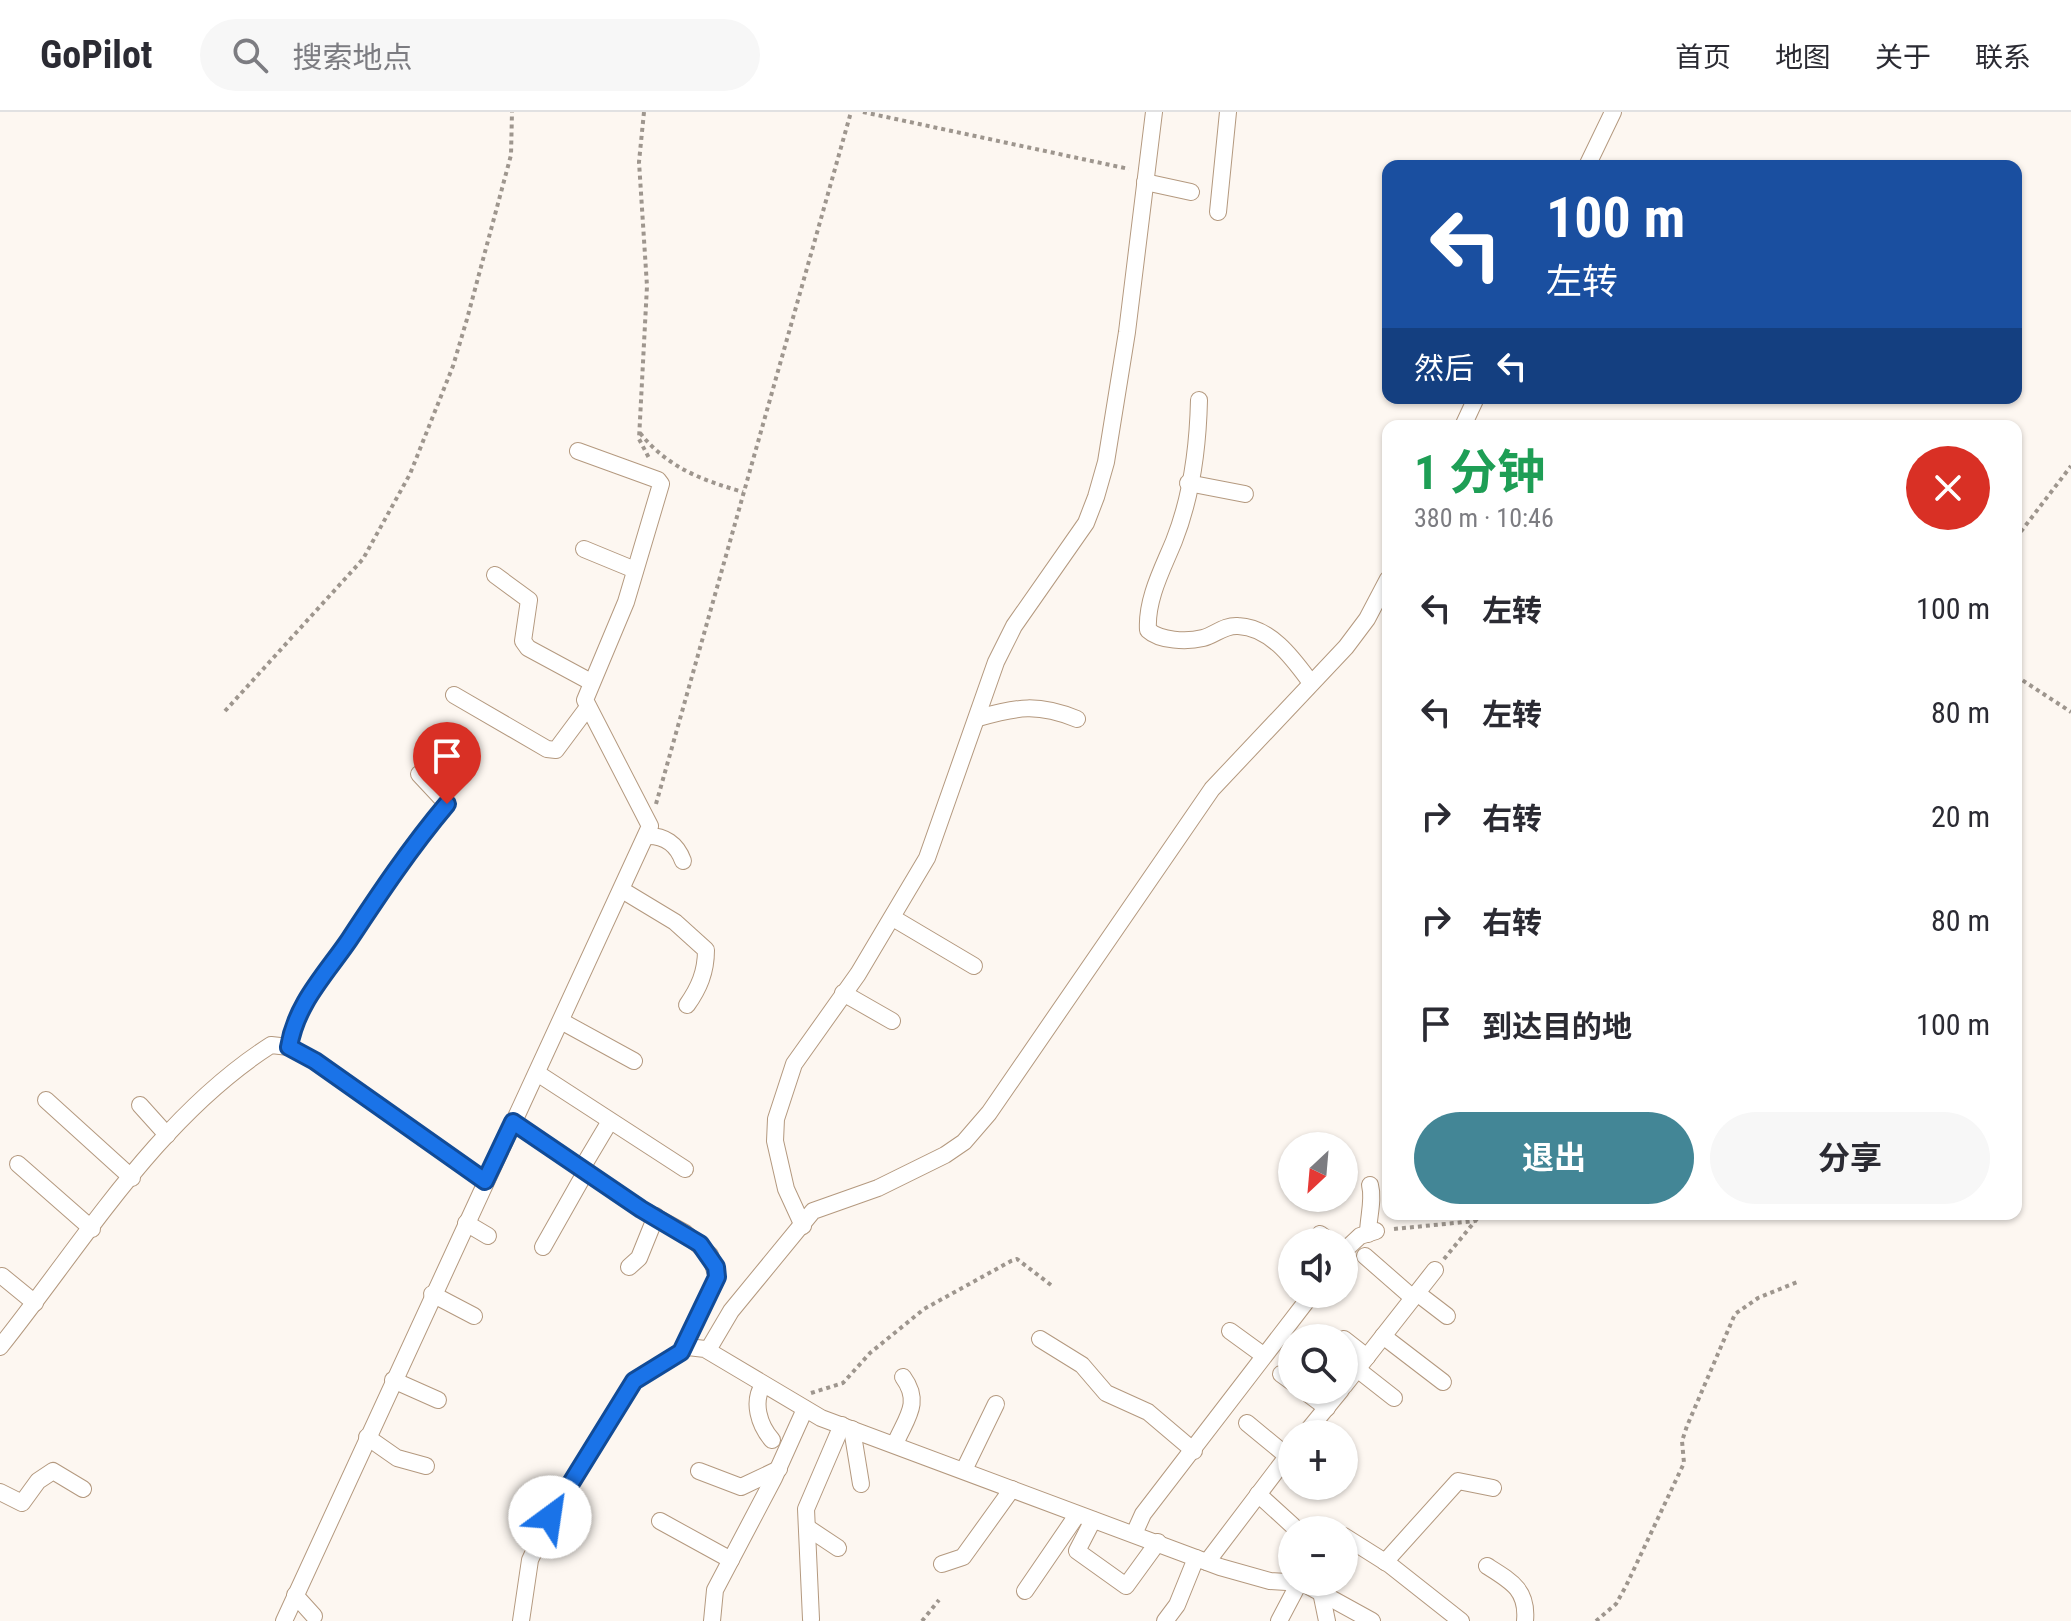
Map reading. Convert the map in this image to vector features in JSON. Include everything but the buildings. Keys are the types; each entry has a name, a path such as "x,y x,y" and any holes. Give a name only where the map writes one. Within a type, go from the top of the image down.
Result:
{"street":[{"path":"803,1226 786,1189 777,1156 776,1119 794,1064 893,918 927,858 996,662 1014,626 1086,523 1096,497 1114,416 1154,112"},
{"path":"1218,212 1228,112"},
{"path":"1590,160 1613,112"},
{"path":"1146,178 1191,192"},
{"path":"1199,400 1198,437 1188,483 1175,538 1154,590 1148,630 1163,637 1188,640 1205,638 1220,629 1237,625 1249,628 1288,652 1311,683"},
{"path":"578,451 658,480 661,484 620,620 585,700 648,828 680,850 683,861"},
{"path":"1188,483 1245,494"},
{"path":"584,549 635,570"},
{"path":"495,575 529,600 523,641 528,648 591,682"},
{"path":"708,1350 731,1311 813,1211 878,1188 964,1142 1060,1012 1212,789 1367,619 1382,590"},
{"path":"454,695 547,749 556,750 588,707"},
{"path":"978,718 1048,707 1077,719"},
{"path":"289,1047 309,992 348,941 403,856 447,804 419,774"},
{"path":"284,1621 648,828"},
{"path":"622,890 675,922 706,950 706,966 699,988 687,1005"},
{"path":"893,918 974,966"},
{"path":"843,993 892,1021"},
{"path":"561,1021 634,1061"},
{"path":"0,1347 167,1135 239,1065 271,1045 289,1047 315,1061 485,1181"},
{"path":"537,1073 685,1169"},
{"path":"46,1100 132,1178"},
{"path":"140,1105 167,1135"},
{"path":"543,1247 610,1121"},
{"path":"513,1122 700,1244 716,1267 717,1277 681,1352"},
{"path":"18,1164 92,1229"},
{"path":"1358,1242 1374,1232 1368,1212 1373,1195 1370,1185"},
{"path":"629,1267 648,1241 656,1216"},
{"path":"466,1223 488,1236"},
{"path":"1365,1256 1415,1296 1447,1316"},
{"path":"1358,1368 1435,1270"},
{"path":"2,1276 35,1303"},
{"path":"432,1294 474,1316"},
{"path":"1134,1534 1143,1514 1301,1308"},
{"path":"1230,1331 1263,1355"},
{"path":"1383,1336 1443,1382"},
{"path":"1040,1339 1082,1365 1106,1393 1148,1412 1194,1451"},
{"path":"521,1621 530,1560 550,1517 634,1381 688,1347 708,1350 801,1407 847,1427 1202,1560 1278,1581"},
{"path":"1358,1358 1394,1398"},
{"path":"895,1444 914,1401 913,1390 903,1377"},
{"path":"393,1380 438,1400"},
{"path":"763,1385 756,1395 757,1406 764,1431 772,1440"},
{"path":"964,1470 996,1404"},
{"path":"1322,1404 1327,1408"},
{"path":"1317,1420 1330,1404"},
{"path":"712,1621 715,1590 779,1469 801,1407"},
{"path":"1247,1423 1278,1445"},
{"path":"847,1427 861,1484"},
{"path":"811,1619 808,1499 847,1427"},
{"path":"367,1437 397,1458 426,1466"},
{"path":"1167,1621 1202,1560 1278,1468"},
{"path":"699,1471 741,1487 779,1469"},
{"path":"0,1492 22,1503 38,1481 53,1471 83,1489"},
{"path":"1385,1562 1458,1481 1493,1488"},
{"path":"942,1564 963,1557 1012,1489"},
{"path":"1258,1494 1282,1516"},
{"path":"1085,1518 1077,1551 1126,1586 1158,1542"},
{"path":"1025,1591 1085,1518"},
{"path":"660,1521 731,1560"},
{"path":"808,1528 838,1548"},
{"path":"1358,1545 1461,1621"},
{"path":"1487,1566 1518,1586 1524,1596 1525,1621"},
{"path":"295,1595 314,1616"},
{"path":"1279,1621 1295,1596"},
{"path":"1322,1596 1327,1621"},
{"path":"1326,1596 1349,1613 1372,1621"}],"path":[{"path":"225,711 363,559 410,474 453,366 467,319 511,155 512,112"},
{"path":"644,112 639,162 647,286 639,432 643,451 658,480"},
{"path":"648,828 674,748 851,112"},
{"path":"863,112 1146,178"},
{"path":"639,432 660,456 684,472 743,492"},
{"path":"2022,530 2071,466"},
{"path":"2022,680 2071,712"},
{"path":"1374,1232 1475,1221"},
{"path":"1435,1270 1475,1221"},
{"path":"801,1407 814,1391 843,1383 870,1353 924,1309 1011,1261 1017,1259 1051,1285"},
{"path":"1596,1621 1616,1604 1684,1463 1682,1441 1687,1426 1735,1314 1758,1298 1800,1281"},
{"path":"922,1621 939,1600"}],"route":[{"path":"447,804 403,856 348,941 309,992 289,1047 315,1061 485,1181 513,1122 641,1209 685,1233 700,1244 716,1267 717,1277 681,1352 634,1381 550,1517"}]}
